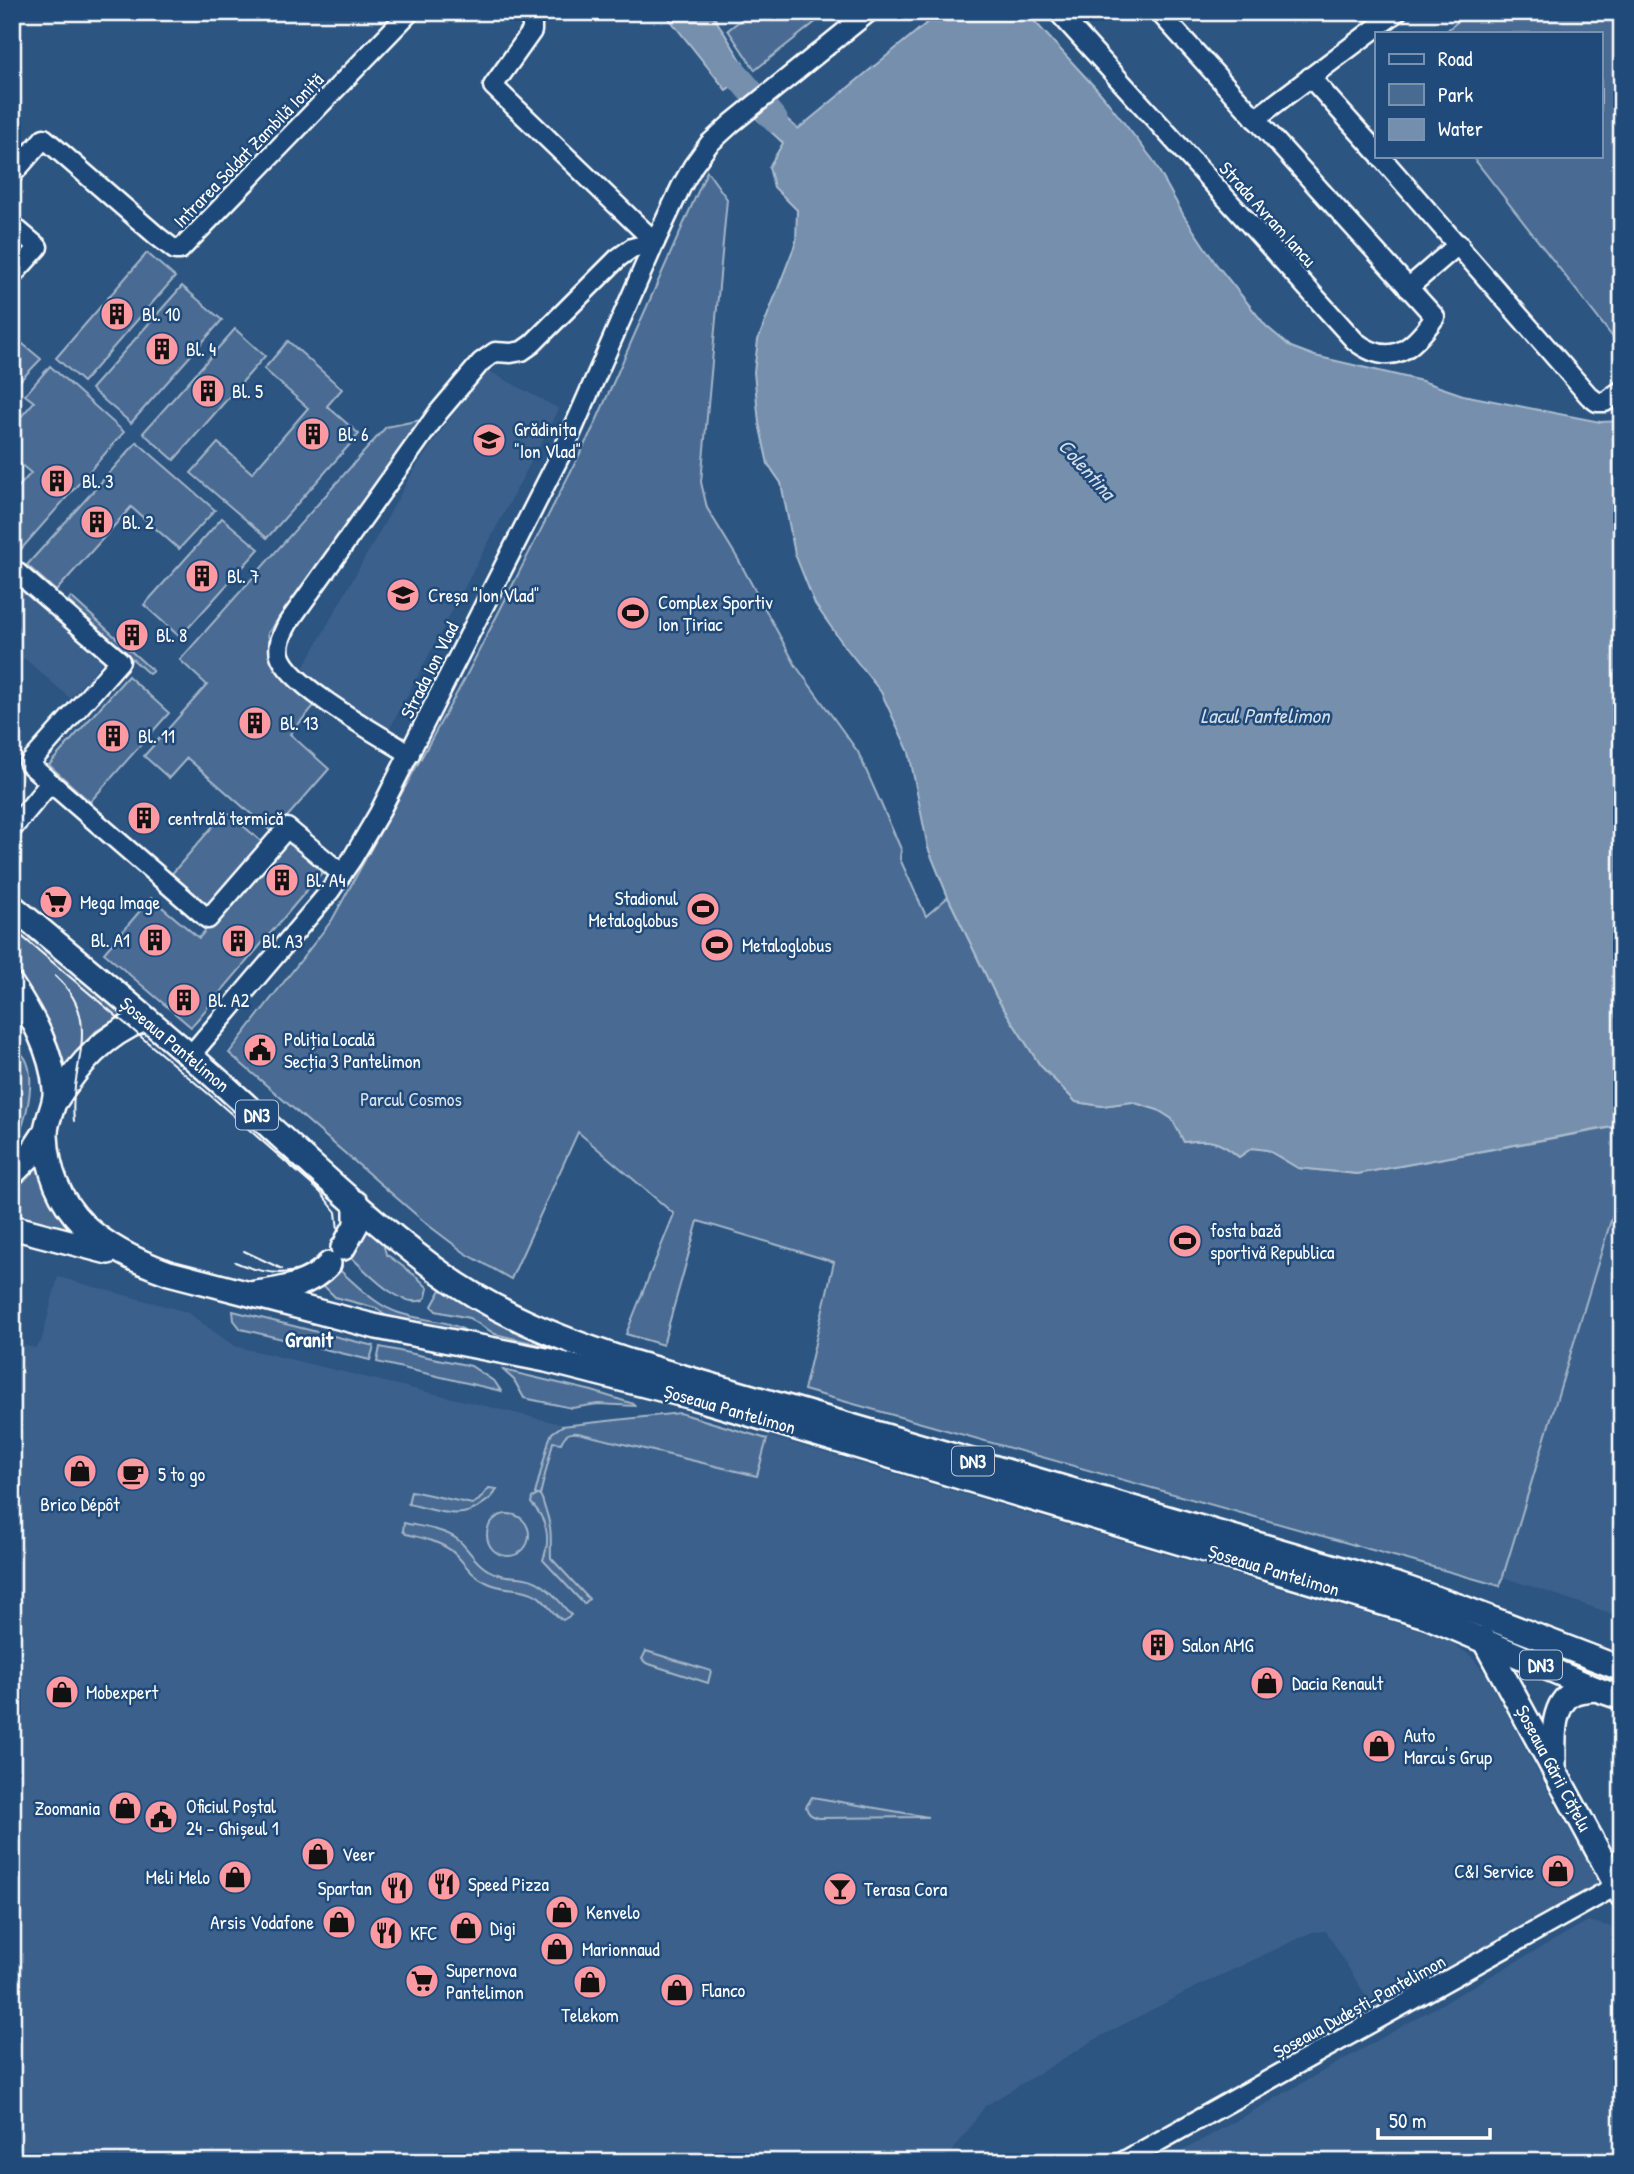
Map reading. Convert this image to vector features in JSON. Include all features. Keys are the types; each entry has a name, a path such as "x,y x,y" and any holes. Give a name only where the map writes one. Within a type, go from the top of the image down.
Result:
{"main road":[{"name":"Șoseaua Pantelimon","path":"12,906 435,1269 490,1304 545,1331 603,1353 1397,1585 1622,1670"},
{"name":"Șoseaua Pantelimon","path":"12,985 27,1010 52,1066 56,1100 46,1131 53,1181 79,1223 113,1248 147,1266 376,1327 580,1368 692,1397 1426,1616 1622,1698"},
{"path":"56,1100 90,1054 122,1029 145,1019"},
{"path":"12,1174 29,1157 46,1131"},
{"path":"246,1294 274,1291 315,1276 336,1256 356,1225 356,1203"},
{"path":"12,1227 91,1247 147,1266"},
{"name":"Șoseaua Gării Cățelu","path":"1461,1607 1485,1641 1619,1891"},
{"path":"1485,1641 1513,1627"},
{"path":"1554,1769 1555,1726 1563,1703 1574,1693 1596,1689"}],"street":[{"name":"Intrarea Soldat Zambilă Ioniță","path":"12,175 44,138 157,236 175,250 180,250 410,12"},
{"path":"525,12 532,22 533,31 493,86 655,242"},
{"name":"Strada Ion Vlad","path":"190,1056 342,874 379,813 569,438 655,242 693,166 709,144 732,123 869,12"},
{"name":"Strada Avram Iancu","path":"1058,12 1355,341 1365,349 1380,354 1392,355 1409,348 1435,317 1159,12"},
{"path":"1255,119 1397,12"},
{"path":"1310,77 1375,150"},
{"path":"1382,158 1589,396 1597,402 1605,402 1622,390"},
{"path":"12,225 38,247 12,276"},
{"path":"410,754 301,682 283,663 279,648 280,639 288,623 438,413 481,362 495,352 522,351 618,258 632,248 655,242"},
{"path":"1408,288 1458,244"},
{"path":"12,568 120,661 29,764 208,919 287,828 342,874"},
{"path":"12,829 50,783"},
{"name":"Șoseaua Dudești-Pantelimon","path":"1122,2162 1619,1891"}],"shaded area":[{"name":"Creșa \"Ion Vlad\"","path":"485,369 559,409 389,730 327,695 301,672 414,470"},
{"path":"12,582 103,661 70,698 24,658 12,671"},
{"path":"1622,1184 1622,1617 1503,1577"},
{"path":"58,1277 187,1312 234,1346 758,1471 768,1436 1430,1633 1454,1644 1471,1656 1486,1675 1600,1883 1375,2011 1326,1931 1312,1932 1101,2036 985,2106 952,2152 935,2162 12,2162 12,1343 35,1348 41,1342"},
{"path":"1588,1921 1612,1927 1622,1946 1622,2162 1163,2162"}],"green space":[{"path":"751,12 828,12 755,70 728,30"},
{"path":"1469,12 1622,12 1622,349 1474,158 1602,158 1602,32 1445,32"},
{"name":"Parcul Cosmos","path":"707,171 727,199 701,482 707,508 796,666 858,752 901,849 900,859 926,916 948,897 997,998 1040,1065 1076,1102 1102,1106 1132,1102 1158,1110 1173,1119 1184,1142 1214,1142 1239,1157 1252,1148 1268,1150 1298,1168 1357,1174 1620,1126 1622,1184 1500,1586 804,1390 834,1262 698,1221 663,1345 626,1334 674,1214 578,1132 511,1279 465,1253 428,1225 229,1053 332,920 464,680 594,426"},
{"name":"Bl. 10","path":"147,253 175,277 83,382 56,358"},
{"path":"182,286 222,320 131,423 91,389"},
{"name":"Bl. 5","path":"235,329 265,356 174,460 143,433"},
{"path":"12,335 41,359 12,389"},
{"path":"288,341 342,389 327,406 359,434 267,538 191,473 218,443 252,473 308,408 264,369"},
{"path":"50,366 124,432 16,555 12,551 12,494 31,473 12,457 12,427 34,402 25,395"},
{"path":"426,419 268,633 271,652 286,673 319,700 290,734 329,769 273,833 187,758 169,778 144,756 207,685 180,660 386,427"},
{"path":"137,442 215,510 179,549 131,507 56,591 27,565"},
{"path":"222,518 259,549 180,637 144,605"},
{"path":"71,597 153,671 149,674 68,601"},
{"path":"128,676 169,713 90,802 49,765"},
{"path":"226,811 263,843 206,909 169,877"},
{"path":"286,836 325,869 191,1027 104,953 151,898 199,938"},
{"path":"12,920 130,1011 96,1031 61,1072 27,996 12,973"},
{"path":"12,1047 25,1058 30,1090 22,1127 12,1145"},
{"path":"38,1162 49,1198 70,1230 12,1216 12,1185"},
{"path":"366,1226 382,1240 386,1254 428,1288 423,1300 404,1299 394,1294 350,1256"},
{"path":"336,1267 381,1305 408,1316 452,1325 468,1332 387,1317 376,1308 335,1297 322,1284"},
{"path":"442,1288 566,1351 495,1334 469,1318 436,1311 432,1306"},
{"path":"233,1311 374,1346 370,1360 241,1329 234,1320"},
{"path":"380,1347 471,1366 495,1382 501,1391 377,1362"},
{"path":"503,1370 592,1391 635,1406 598,1404 572,1408 524,1398 514,1380"},
{"path":"680,1413 767,1439 757,1476 578,1433 568,1434 561,1443 553,1442 540,1495 550,1525 551,1558 589,1599 584,1604 543,1560 547,1544 546,1530 541,1516 531,1503 532,1498 538,1495 535,1494 552,1433 562,1426"},
{"path":"489,1488 497,1489 492,1497 465,1513 446,1513 408,1504 411,1491 472,1504"},
{"path":"508,1514 523,1520 529,1535 523,1550 508,1556 493,1550 487,1535 493,1520"},
{"path":"404,1523 451,1536 483,1567 492,1572 539,1583 551,1592 571,1615 563,1620 536,1595 482,1580 445,1547 406,1534 403,1531"},
{"path":"646,1651 711,1671 708,1683 646,1663 642,1659"},
{"path":"812,1797 928,1817 819,1818 810,1814 806,1807"}],"water":[{"path":"664,12 711,12 749,73 726,90"},
{"name":"Lacul Pantelimon","path":"940,12 1026,12 1102,95 1153,160 1184,216 1216,264 1266,326 1291,347 1315,356 1422,381 1463,395 1600,422 1622,421 1622,1125 1357,1174 1298,1168 1267,1150 1252,1148 1239,1157 1214,1142 1184,1142 1172,1119 1158,1110 1132,1102 1102,1106 1076,1102 1040,1065 997,998 948,897 928,848 909,752 881,692 815,604 795,554 781,483 768,464 759,423 754,372 758,340 796,242 797,210 774,187 769,167 783,143 754,116 769,103 798,129"}],"waterway":[{"name":"Colentina","path":"683,12 775,120"}],"tram line":[{"path":"12,928 320,1192 336,1212 338,1230 334,1240"},
{"path":"55,976 70,993 79,1010 82,1027 74,1121"},
{"path":"244,1251 282,1269"},
{"path":"235,1262 257,1270 279,1273 301,1269 320,1256"}],"place":[{"name":"Bl. 10","path":"117,314"},
{"name":"Bl. 4","path":"162,349"},
{"name":"Bl. 5","path":"208,391"},
{"name":"Bl. 6","path":"313,434"},
{"name":"Grădinița \"Ion Vlad\"","path":"489,440"},
{"name":"Bl. 3","path":"57,481"},
{"name":"Bl. 2","path":"97,522"},
{"name":"Bl. 7","path":"202,576"},
{"name":"Creșa \"Ion Vlad\"","path":"403,595"},
{"name":"Complex Sportiv Ion Țiriac","path":"633,613"},
{"name":"Bl. 8","path":"132,635"},
{"name":"Bl. 13","path":"255,723"},
{"name":"Bl. 11","path":"113,736"},
{"name":"centrală termică","path":"144,818"},
{"name":"Bl. A4","path":"282,880"},
{"name":"Mega Image","path":"56,902"},
{"name":"Stadionul Metaloglobus","path":"703,909"},
{"name":"Bl. A1","path":"155,940"},
{"name":"Bl. A3","path":"238,941"},
{"name":"Metaloglobus","path":"717,945"},
{"name":"Bl. A2","path":"184,1000"},
{"name":"Poliția Locală Secția 3 Pantelimon","path":"260,1050"},
{"name":"fosta bază sportivă Republica","path":"1185,1241"},
{"name":"Brico Dépôt","path":"80,1471"},
{"name":"5 to go","path":"133,1474"},
{"name":"Salon AMG","path":"1158,1645"},
{"name":"Dacia Renault","path":"1267,1683"},
{"name":"Mobexpert","path":"62,1692"},
{"name":"Auto Marcu's Grup","path":"1379,1746"},
{"name":"Zoomania","path":"125,1808"},
{"name":"Oficiul Poștal 24 - Ghișeul 1","path":"161,1817"},
{"name":"Veer","path":"318,1854"},
{"name":"C&I Service","path":"1558,1871"},
{"name":"Meli Melo","path":"235,1877"},
{"name":"Speed Pizza","path":"444,1884"},
{"name":"Spartan","path":"397,1888"},
{"name":"Terasa Cora","path":"840,1889"},
{"name":"Kenvelo","path":"562,1912"},
{"name":"Arsis Vodafone","path":"339,1922"},
{"name":"Digi","path":"466,1928"},
{"name":"KFC","path":"386,1933"},
{"name":"Marionnaud","path":"557,1949"},
{"name":"Supernova Pantelimon","path":"422,1981"},
{"name":"Telekom","path":"590,1982"},
{"name":"Flanco","path":"677,1990"}],"district":[{"name":"Granit","path":"309,1339"}]}
